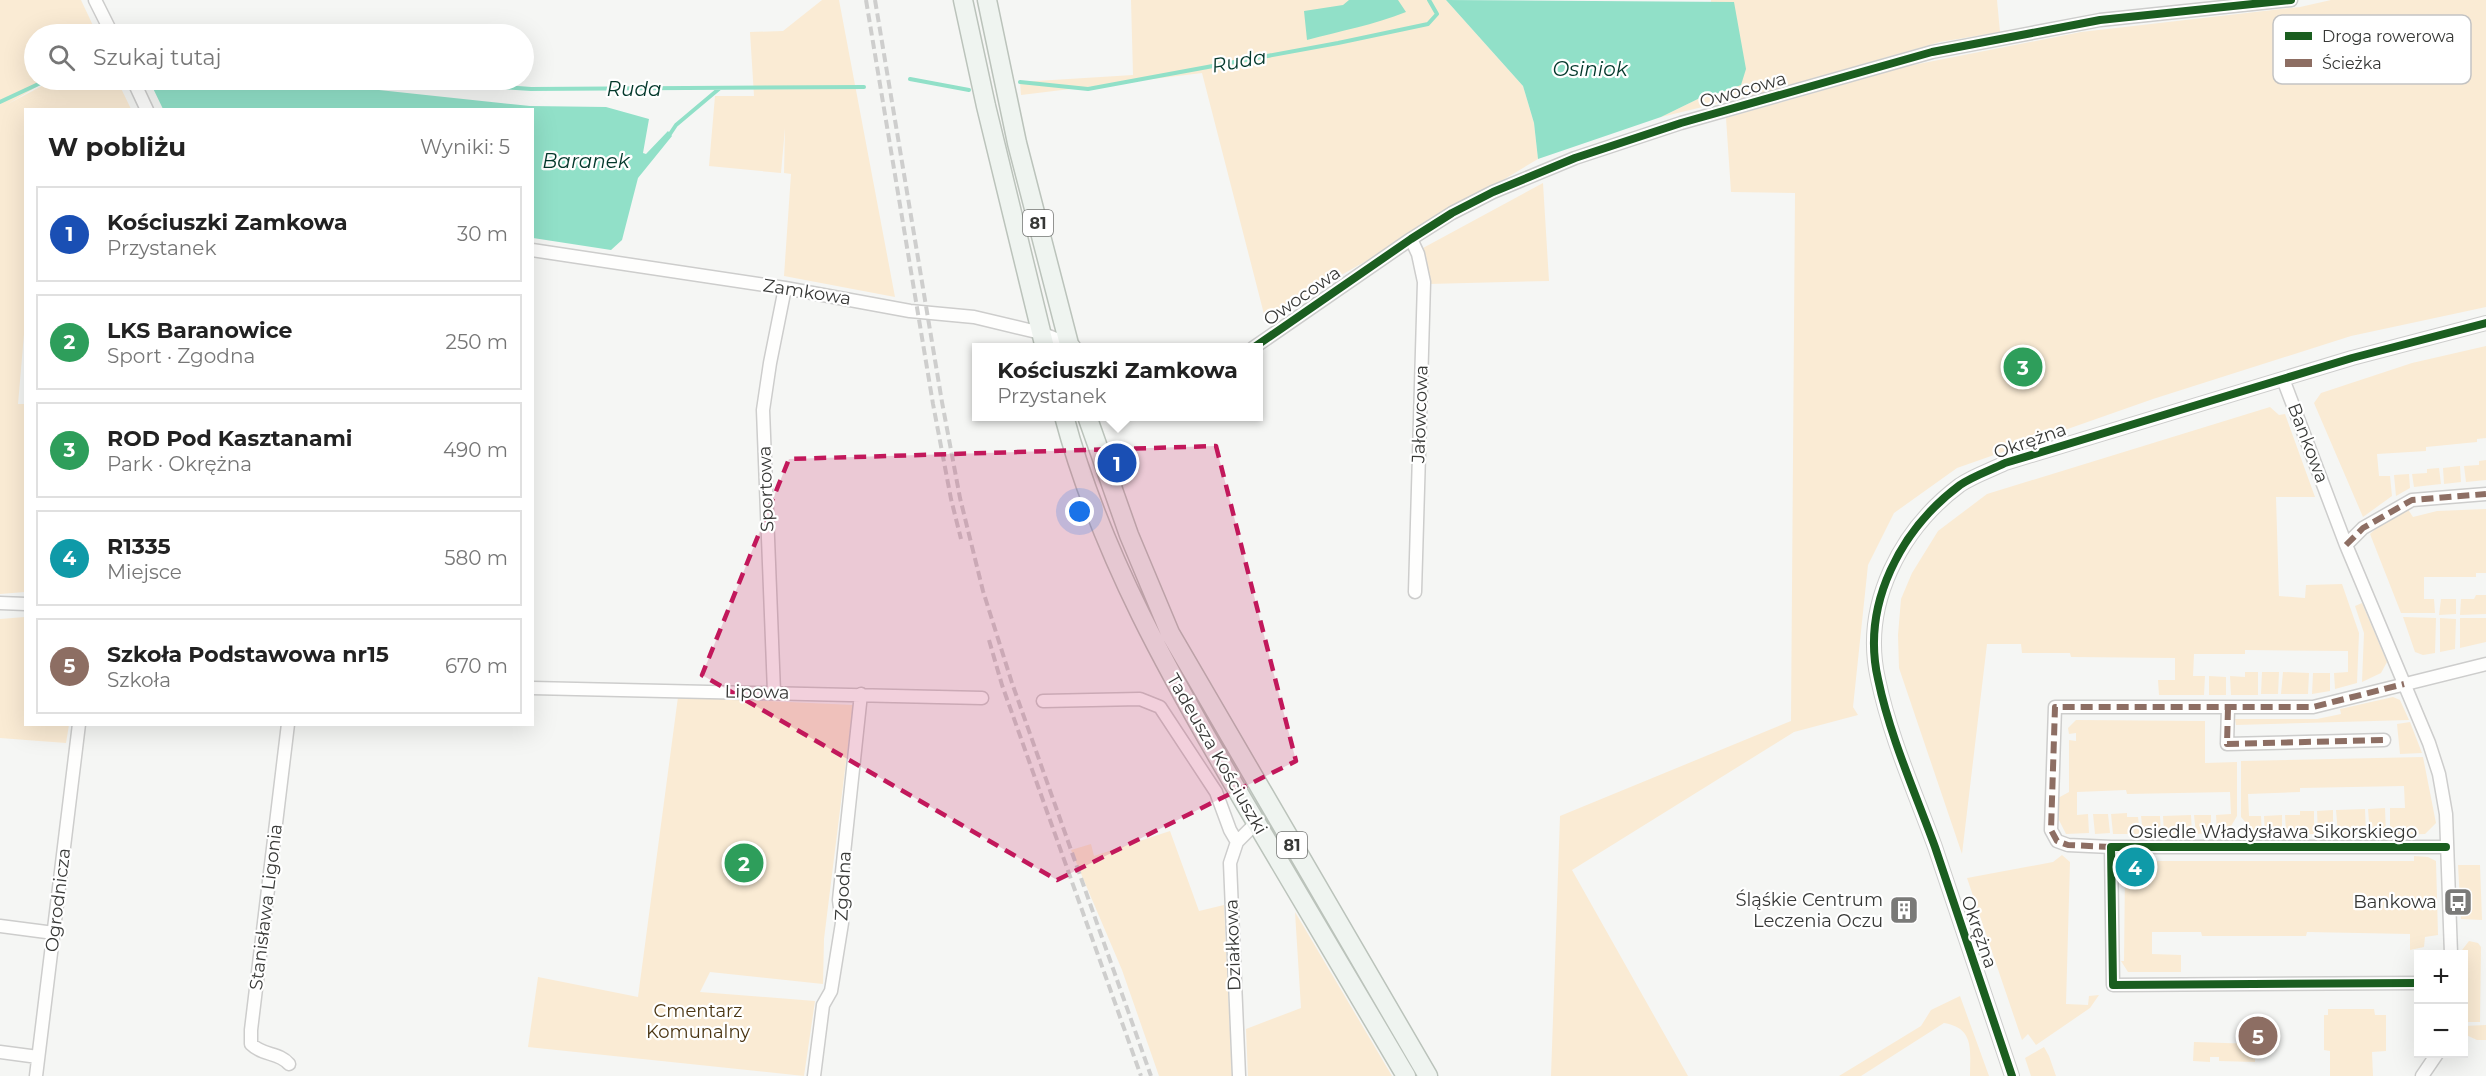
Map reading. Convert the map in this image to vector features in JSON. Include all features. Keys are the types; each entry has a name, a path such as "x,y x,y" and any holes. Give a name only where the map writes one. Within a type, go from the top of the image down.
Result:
{"main road":[{"name":"81","path":"963,0 981,86 1043,340"},
{"name":"81","path":"987,0 1017,142 1071,343"},
{"name":"Tadeusza Kościuszki","path":"1065,421 1085,484 1124,581 1152,639 1196,720 1406,1076"},
{"name":"Tadeusza Kościuszki","path":"1088,421 1114,496 1170,633 1428,1076"}],"street":[{"path":"95,0 107,24"},
{"name":"Owocowa","path":"1259,343 1452,213 1493,192 1575,158 1681,123 1932,52 2100,20 2291,0"},
{"path":"138,90 146,108"},
{"name":"Jałowcowa","path":"1411,239 1418,254 1424,282 1415,592"},
{"name":"Zamkowa","path":"534,250 785,288 910,311 974,317 1043,340"},
{"name":"Sportowa","path":"774,692 763,410 785,288"},
{"name":"Okrężna","path":"2012,1076 1877,678 1874,648 1876,619 1882,591 1899,550 1922,519 1962,484 2005,463 2283,379 2486,323"},
{"name":"Bankowa","path":"2283,379 2346,545 2429,743 2439,774 2446,814 2451,950"},
{"path":"2346,545 2363,528 2412,500 2486,494"},
{"path":"0,603 24,604"},
{"name":"Osiedle Władysława Sikorskiego","path":"2446,847 2068,845 2057,841 2051,830 2055,707 2313,707 2486,664"},
{"name":"Lipowa","path":"534,688 982,698"},
{"name":"Zgodna","path":"814,1076 823,1005 831,991 842,923 839,900 861,694"},
{"path":"1043,701 1140,699 1160,707 1216,792 1230,830 1237,842 1256,822"},
{"path":"2228,708 2227,744 2384,740"},
{"name":"Ogrodnicza","path":"36,1076 79,726"},
{"name":"Stanisława Ligonia","path":"288,726 251,1044 259,1052 283,1057 289,1064"},
{"name":"Działkowa","path":"1237,842 1230,863 1239,1076"},
{"name":"Osiedle Władysława Sikorskiego","path":"2111,847 2113,985 2414,983"},
{"path":"0,926 54,933"},
{"path":"0,1052 38,1057"},
{"path":"2422,1076 2434,1058"}],"highlighted area":[{"path":"1216,446 1296,761 1057,880 702,675 789,459"}],"green space":[{"path":"0,0 81,0 92,24 24,24 24,90 31,90 8,104 34,90 122,90 131,108 24,108 24,334 18,404 24,404 24,592 0,594"},
{"path":"822,0 839,0 895,297 784,276 791,174 784,173 785,128 781,173 709,166 715,96 754,96 750,32 783,31"},
{"path":"1131,0 1446,0 1523,86 1534,123 1538,159 1265,318 1202,73 1021,95 1020,82 1133,75"},
{"path":"1711,0 1997,0 2000,32 1940,42 1765,92 1661,117 1702,97 1723,92 1734,2 1711,2"},
{"path":"2331,0 2486,0 2486,307 2351,336 2153,399 1957,468 1894,513 1868,565 1853,707 1858,715 1794,732 1572,870 1688,1076 1551,1076 1560,816 1791,721 1795,193 1731,192 1726,118 1908,66 2081,32 2300,7"},
{"path":"1543,183 1549,281 1428,284 1423,248"},
{"path":"2486,346 2486,438 2477,439 2477,442 2426,447 2426,451 2377,454 2379,476 2390,476 2392,496 2363,517 2314,403 2321,393 2412,363"},
{"path":"2270,407 2279,415 2285,414 2315,497 2276,497 2279,596 2305,598 2306,585 2342,584 2359,633 2357,683 2335,689 2334,673 2348,672 2348,651 2245,650 2245,654 2194,654 2193,676 2205,676 2204,695 2159,695 2158,680 2175,680 2175,658 2071,657 2070,653 2022,653 2021,644 1987,644 1962,854 1899,668 1898,635 1901,599 1912,573 1938,531 1987,494"},
{"path":"2486,460 2486,480 2466,482 2464,466 2479,465 2479,461"},
{"path":"2460,466 2461,482 2444,484 2443,468"},
{"path":"2439,468 2441,484 2414,487 2412,474 2427,473 2427,469"},
{"path":"2409,474 2410,488 2396,496 2394,475"},
{"path":"2407,508 2413,517 2437,511 2486,509 2486,573 2476,573 2476,577 2424,577 2424,599 2434,599 2435,613 2401,613 2370,534 2383,522"},
{"path":"2476,595 2486,595 2486,614 2460,615 2461,599 2474,599"},
{"path":"2441,599 2456,599 2456,614 2439,615"},
{"path":"2362,603 2387,662 2381,673 2362,682 2364,633 2355,606"},
{"path":"24,617 24,726 69,726 66,743 0,738 0,619"},
{"path":"2403,617 2436,618 2435,653 2423,655 2415,652"},
{"path":"2440,618 2456,619 2455,649 2440,652"},
{"path":"2460,618 2486,618 2486,642 2460,648"},
{"path":"2245,672 2258,672 2258,695 2231,695 2230,676 2245,677"},
{"path":"2262,672 2279,672 2278,694 2261,694"},
{"path":"2283,672 2309,673 2308,694 2281,694"},
{"path":"2313,673 2330,673 2330,691 2312,694"},
{"path":"2209,676 2226,677 2226,695 2209,695"},
{"name":"Cmentarz Komunalny","path":"678,697 853,705 824,939 823,984 710,972 700,992 815,1001 804,1076 528,1047 538,977 638,997"},
{"path":"2393,697 2400,700 2409,720 2236,725 2235,719 2317,719 2341,714 2340,709"},
{"path":"2076,720 2205,721 2205,763 2237,762 2237,816 2227,833 2217,833 2216,815 2231,814 2230,792 2127,794 2126,790 2077,792 2077,815 2088,814 2089,833 2066,834 2059,820 2058,798 2069,792 2069,740 2076,741 2076,733 2069,734 2068,728"},
{"path":"2410,722 2422,753 2400,754 2397,724"},
{"path":"2423,757 2436,823 2425,834 2390,835 2390,808 2405,808 2404,786 2300,788 2300,792 2248,794 2249,816 2261,816 2262,834 2256,834 2241,817 2241,761"},
{"path":"2385,808 2386,834 2370,834 2368,809"},
{"path":"2365,809 2366,834 2338,834 2336,810"},
{"path":"2333,810 2333,833 2318,834 2317,811"},
{"path":"2300,811 2314,811 2314,834 2286,834 2285,815 2300,815"},
{"path":"2127,813 2127,817 2138,817 2140,834 2113,834 2111,814"},
{"path":"2093,814 2108,814 2110,833 2095,834"},
{"path":"2191,815 2192,834 2164,834 2163,816"},
{"path":"2194,815 2211,815 2211,833 2196,834"},
{"path":"2282,815 2282,834 2265,834 2264,816"},
{"path":"2141,816 2160,816 2161,834 2143,834"},
{"path":"1170,831 1199,911 1224,905 1232,1076 1159,1076 1122,970 1071,850 1091,844 1094,856"},
{"path":"2062,855 2070,862 2066,1004 2088,1005 2089,996 2099,995 2090,1008 2036,1045 2028,1034 2022,1040 1967,878 2053,862"},
{"path":"2414,856 2428,857 2436,861 2438,935 2425,937 2424,947 2410,950 2410,934 2307,932 2306,936 2202,936 2201,932 2152,932 2152,954 2181,955 2181,972 2128,972 2121,961 2124,961 2125,872 2156,873 2155,861 2414,861"},
{"path":"2458,865 2480,865 2482,920 2461,919"},
{"path":"1295,912 1392,1076 1248,1076 1246,1029 1301,1008"},
{"path":"2469,941 2478,943 2481,947 2480,1022 2468,1022 2468,950 2462,950"},
{"path":"1960,996 1989,1076 1970,1076 1970,1050 1966,1035 1954,1026 1944,1023 1861,1076 1839,1076 1921,1026 1931,1010"},
{"path":"2328,1009 2374,1009 2375,1015 2386,1015 2386,1051 2372,1052 2373,1076 2330,1076 2330,1051 2324,1050 2324,1015 2328,1015"},
{"path":"2486,1025 2486,1040 2477,1040 2468,1036 2468,1026"},
{"path":"2194,1042 2256,1044 2255,1062 2219,1061 2219,1057 2210,1057 2210,1062 2193,1061"},
{"path":"2044,1047 2056,1076 2031,1076 2025,1058"}],"water":[{"path":"1349,0 1398,0 1406,12 1307,40 1304,11 1343,5"},
{"name":"Osiniok","path":"1446,0 1734,2 1746,69 1741,85 1702,97 1661,117 1538,159 1534,123 1523,86"},
{"name":"Baranek","path":"154,90 379,90 530,106 606,107 649,119 643,153 646,154 668,131 672,136 638,178 622,240 611,250 534,238 534,108 163,108"}],"waterway":[{"name":"Ruda","path":"1020,82 1088,89 1338,43 1428,24 1437,14 1429,0"},
{"name":"Ruda","path":"910,79 969,90"},
{"name":"Ruda","path":"534,89 864,87"},
{"path":"670,134 676,125 720,88"},
{"name":"Ruda","path":"0,102 26,90"}],"railway":[{"path":"866,0 933,404 961,539"},
{"path":"875,0 942,402 960,498 983,591 1012,683 1151,1076"},
{"path":"989,640 1002,685 1141,1076"}],"marked path":[{"path":"2346,545 2363,528 2412,500 2486,494"},
{"path":"2111,847 2068,845 2057,841 2051,830 2055,707 2313,707 2404,684"},
{"path":"2228,708 2227,744 2384,740"}],"cycle path":[{"path":"1260,343 1452,213 1493,192 1575,158 1681,123 1932,52 2100,20 2291,0"},
{"path":"2012,1076 1935,847 1896,743 1878,679 1874,651 1875,623 1890,570 1904,546 1920,523 1960,485 2005,463 2352,358 2486,323"},
{"path":"2414,983 2113,985 2111,847 2446,847"}],"place":[{"name":"ROD Pod Kasztanami","path":"2023,367"},
{"name":"Kościuszki Zamkowa","path":"1117,463"},
{"name":"LKS Baranowice","path":"744,863"},
{"name":"R1335","path":"2135,867"},
{"name":"Bankowa","path":"2458,902"},
{"name":"Śląśkie Centrum Leczenia Oczu","path":"1904,910"},
{"name":"Szkoła Podstawowa nr15","path":"2258,1036"}]}
